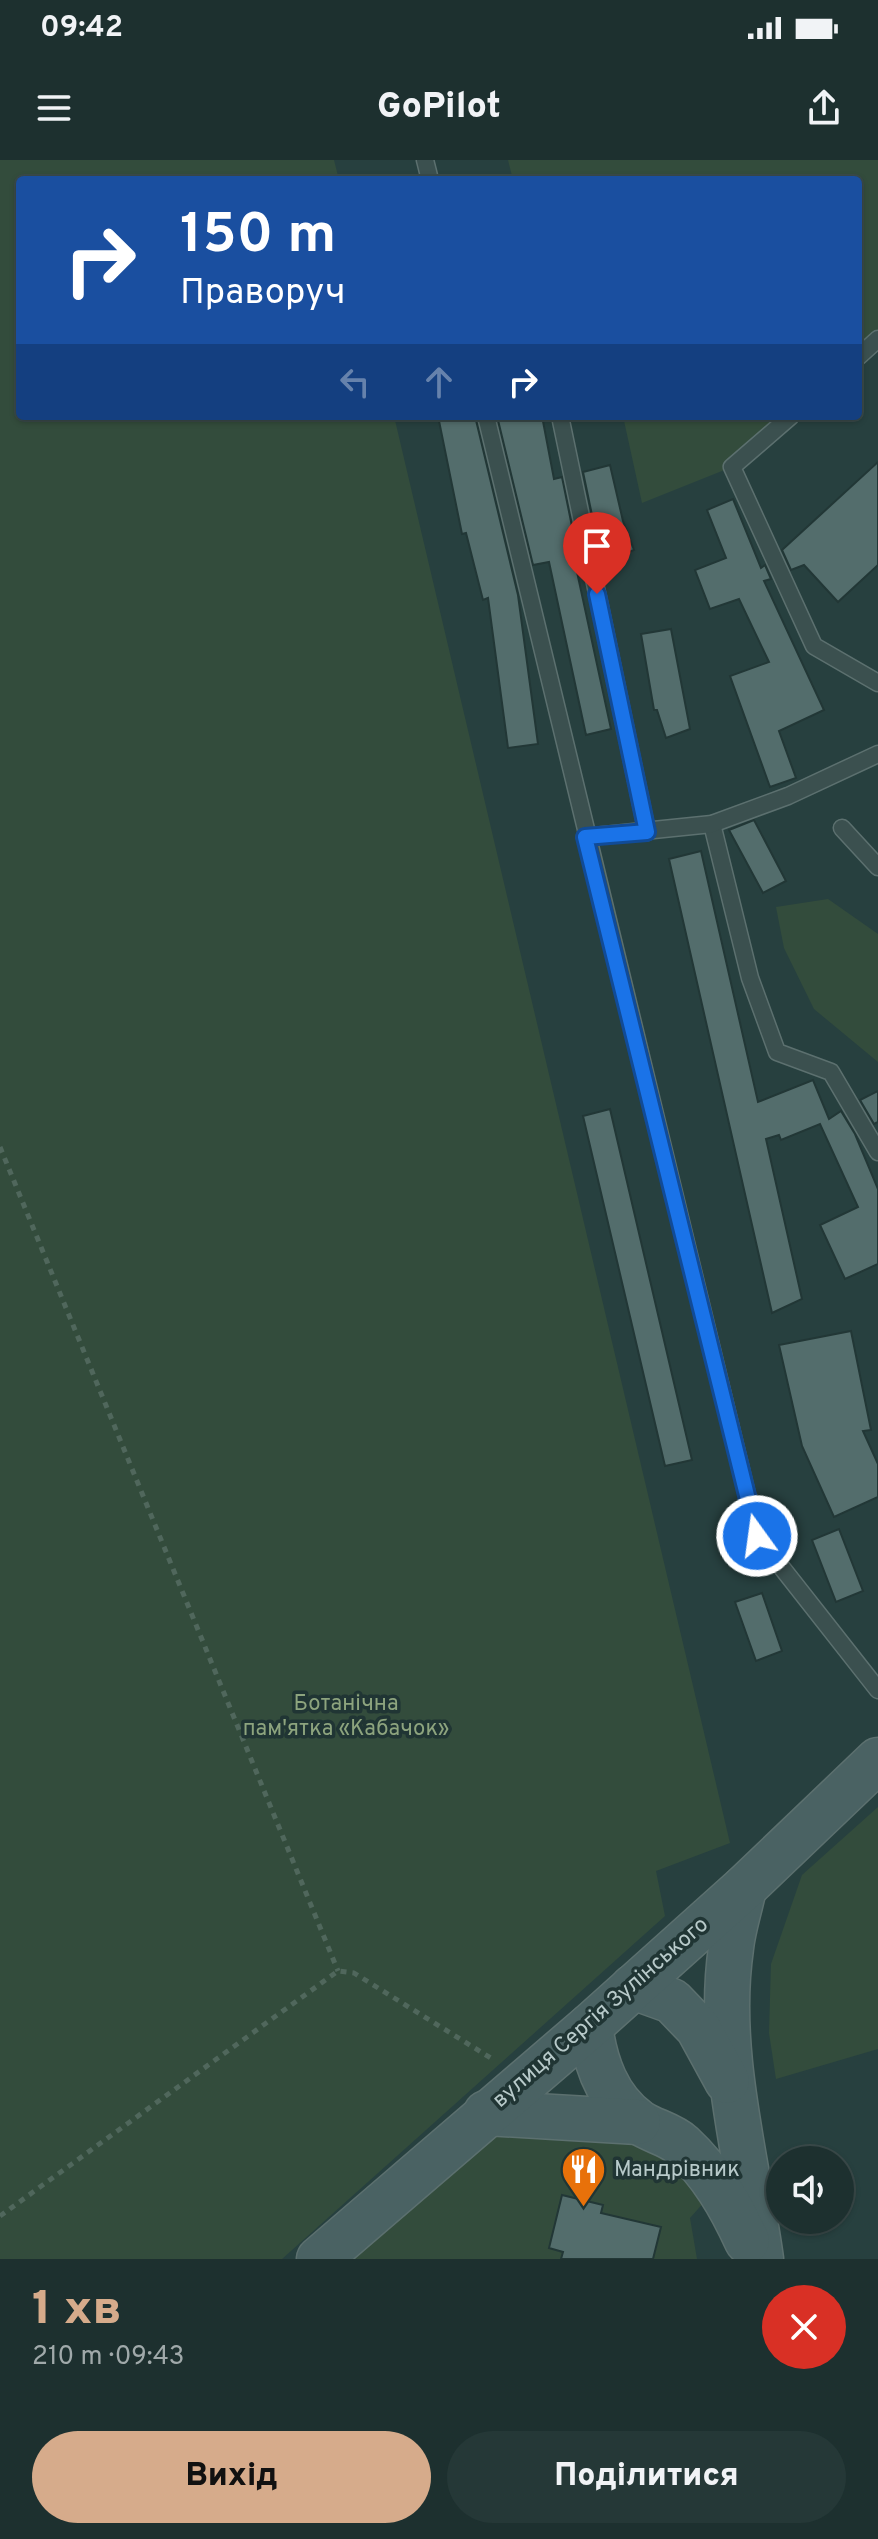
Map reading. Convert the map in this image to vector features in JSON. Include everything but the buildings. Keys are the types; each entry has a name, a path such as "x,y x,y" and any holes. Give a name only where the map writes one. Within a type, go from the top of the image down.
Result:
{"street":[{"name":"вулиця Сергія Зулінського","path":"319,2259 590,2026 744,1888 878,1760"},
{"path":"744,1888 731,1948 728,2002 734,2094 761,2259"},
{"path":"633,1987 672,2001 698,2028 734,2094"},
{"path":"590,2026 594,2060 608,2089 638,2122 678,2142 707,2169 731,2206 754,2259"},
{"path":"486,2113 638,2122"}],"lane":[{"path":"862,353 878,339"},
{"path":"487,420 585,837 757,1536 878,1690"},
{"path":"561,420 647,832"},
{"path":"786,420 732,467 814,646 878,683"},
{"path":"585,837 712,824 788,796 878,754"},
{"path":"712,824 750,978 777,1052 831,1072 878,1152"},
{"path":"842,828 878,867"}],"path":[{"path":"0,1147 338,1971"},
{"path":"0,2216 338,1971 354,1973 525,2080"}],"green space":[{"name":"Ботанічна пам'ятка «Кабачок»","path":"0,160 334,160 338,176 16,176 16,420 395,420 730,1843 656,1871 665,1916 282,2259 0,2259"},
{"path":"508,160 878,160 878,339 862,353 862,176 512,176"},
{"path":"624,420 786,420 732,467 642,503"},
{"path":"828,899 878,934 878,1062 814,1009 784,948 776,907"},
{"path":"878,1807 878,2049 776,2079 769,2033 771,1964 802,1875"},
{"path":"486,2113 638,2122 706,2200 690,2218 697,2259 319,2259"}],"place":[{"name":"Мандрівник","path":"583,2209"}],"route":[{"path":"597,594 647,832 585,837 757,1536"}]}
